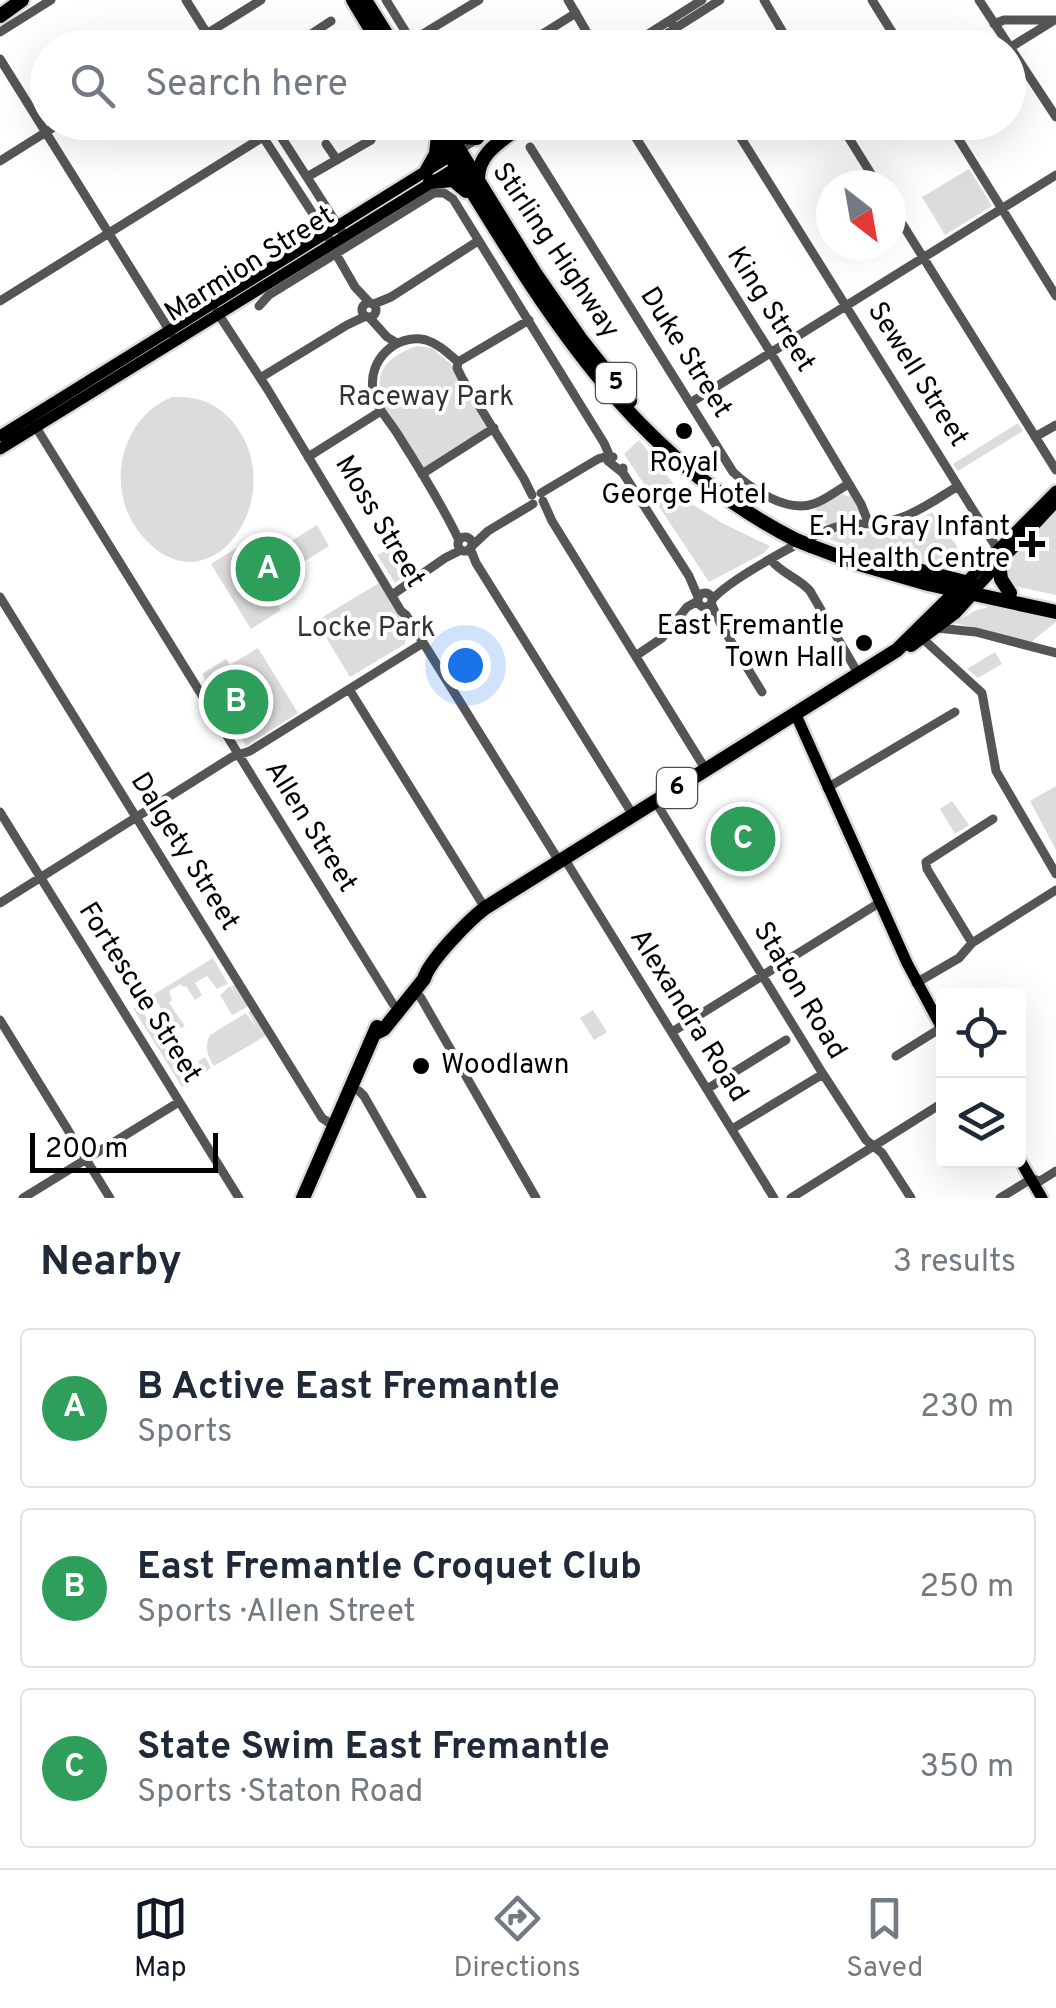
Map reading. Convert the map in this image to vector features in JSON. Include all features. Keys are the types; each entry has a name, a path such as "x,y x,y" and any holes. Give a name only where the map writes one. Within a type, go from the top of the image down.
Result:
{"highway":[{"path":"357,3 372,30"},
{"path":"357,3 380,30"},
{"path":"438,140 428,176 461,184 512,257"},
{"name":"Stirling Highway","path":"447,140 512,257 579,355 635,422 728,500 765,524 808,540 968,588 1056,608"},
{"path":"478,182 480,160 504,140"},
{"name":"Stirling Highway","path":"458,159 478,182 580,338 639,412 676,449 717,482 808,540 859,564 928,584 968,588"},
{"path":"954,613 1010,597 1001,579 998,556"},
{"path":"928,584 936,597 937,611"},
{"name":"6","path":"303,1198 378,1024 418,974 426,971 484,908 859,676 896,650 968,588"},
{"name":"6","path":"896,650 937,628 954,613 968,588"},
{"name":"6","path":"376,1033 384,1029 424,980 426,971"}],"main road":[{"name":"Marmion Street","path":"0,449 33,422 217,307 331,243 341,230 458,159"},
{"name":"Marmion Street","path":"4,431 33,422"},
{"name":"6","path":"968,588 1056,491"},
{"name":"6","path":"998,556 1056,502"},
{"path":"793,716 936,1019"},
{"path":"1025,1168 1042,1198"}],"street":[{"path":"0,32 52,0"},
{"path":"186,0 205,30"},
{"path":"213,30 261,0"},
{"path":"386,0 405,30"},
{"path":"435,30 478,0"},
{"path":"568,0 585,30"},
{"path":"666,30 702,0"},
{"path":"662,30 720,0"},
{"path":"764,0 782,30"},
{"path":"872,0 891,30"},
{"path":"982,0 1000,30"},
{"path":"550,30 576,14"},
{"path":"996,23 1056,20"},
{"path":"1026,38 1056,20"},
{"path":"317,30 331,21"},
{"path":"672,25 675,30"},
{"path":"0,59 30,108"},
{"path":"1026,70 1056,117"},
{"path":"0,161 33,140"},
{"path":"50,140 172,335"},
{"path":"0,301 258,140"},
{"path":"265,140 389,341"},
{"path":"283,140 341,230"},
{"path":"307,178 372,140"},
{"name":"Marmion Street","path":"458,159 475,140"},
{"name":"Marmion Street","path":"458,159 494,140"},
{"name":"King Street","path":"637,140 771,353 849,484 868,524"},
{"name":"Sewell Street","path":"743,140 950,471 998,556"},
{"path":"850,140 869,170"},
{"path":"959,140 1056,296"},
{"path":"326,144 336,160"},
{"name":"Duke Street","path":"530,146 732,472 760,492 794,505 817,503 849,484"},
{"path":"690,403 1056,175"},
{"path":"259,306 331,243 434,193 453,199 604,443 608,458 623,473 762,692"},
{"path":"906,230 1056,470"},
{"path":"261,377 478,241"},
{"name":"Moss Street","path":"217,307 423,643 562,859"},
{"path":"460,366 476,351 529,320"},
{"path":"389,341 430,342 443,348 460,366 524,479 706,770"},
{"path":"389,341 374,369 374,392 381,410 633,815"},
{"path":"310,456 381,410"},
{"name":"Allen Street","path":"33,422 393,1004"},
{"path":"1035,437 1056,424"},
{"path":"422,474 494,428"},
{"path":"393,592 406,580 608,458"},
{"path":"636,654 658,641 687,607 823,531 904,517 957,484"},
{"path":"772,560 779,570 810,591 859,676"},
{"name":"Dalgety Street","path":"0,597 322,1118 334,1126"},
{"path":"937,628 976,632 1056,653"},
{"path":"922,638 982,692 996,771 1056,874"},
{"path":"0,903 423,643"},
{"path":"349,690 484,908"},
{"path":"828,788 955,712"},
{"name":"Staton Road","path":"655,801 823,1074 866,1140 882,1154 912,1198"},
{"name":"Fortescue Street","path":"0,812 240,1198"},
{"path":"972,944 926,864 993,819"},
{"name":"Alexandra Road","path":"562,859 774,1198"},
{"path":"916,983 1056,890"},
{"path":"672,1032 879,902"},
{"path":"414,991 536,1198"},
{"path":"0,1020 110,1198"},
{"path":"896,1056 936,1033"},
{"path":"707,1089 786,1040"},
{"path":"732,1129 823,1074"},
{"path":"350,1087 364,1096 422,1198"},
{"path":"24,1198 179,1102"},
{"path":"791,1198 936,1107"},
{"path":"1000,1198 1032,1178 1040,1181 1056,1171"}],"green space":[{"path":"969,169 992,206 945,235 922,197"},
{"name":"Raceway Park","path":"417,346 432,348 455,368 491,428 423,469 390,418 380,385 383,370 395,357"},
{"path":"172,397 206,402 227,415 249,452 254,483 248,512 234,537 215,555 191,562 165,555 139,532 122,495 123,456 130,437 154,407"},
{"path":"1018,423 1023,431 958,471 953,464"},
{"path":"639,440 687,501 770,546 709,582 624,454"},
{"path":"842,494 855,500 861,514 827,525 815,509"},
{"path":"1056,509 1056,595 1014,586 1008,582 1006,568"},
{"path":"932,512 957,546 964,568 948,569 871,554 823,537 847,530 891,529"},
{"path":"317,525 329,546 297,566 285,545"},
{"path":"241,545 281,610 251,629 211,564"},
{"path":"396,545 413,571 395,583 377,555"},
{"name":"Locke Park","path":"379,583 408,627 405,644 350,677 316,621"},
{"path":"992,606 1056,616 1056,622 1031,642 955,623"},
{"path":"258,648 298,713 246,746 202,674 226,659 230,665"},
{"path":"995,652 1002,664 978,678 967,669"},
{"path":"1056,786 1056,850 1030,801"},
{"path":"952,801 969,825 955,834 940,809"},
{"path":"739,817 761,853 747,862 725,825"},
{"path":"213,958 228,984 217,989 207,976 195,983 202,995 195,1000 181,984 169,991 169,1003 185,1026 175,1031 153,995"},
{"path":"237,985 249,1006 232,1015 220,995 230,986 238,998 231,986"},
{"path":"139,1005 147,1019 152,1016 163,1034 159,1037 162,1043 166,1041 189,1078 202,1069 198,1061 205,1057 211,1068 182,1087 133,1008"},
{"path":"252,1010 267,1035 214,1066 208,1051 210,1035 246,1013 257,1028 248,1012"},
{"path":"593,1010 607,1032 594,1040 580,1018"}],"place":[{"name":"Royal George Hotel","path":"684,431"},
{"name":"E. H. Gray Infant Health Centre","path":"1032,544"},
{"name":"B Active East Fremantle","path":"268,569"},
{"name":"East Fremantle Town Hall","path":"864,643"},
{"name":"East Fremantle Croquet Club","path":"236,702"},
{"name":"State Swim East Fremantle","path":"743,839"},
{"name":"Woodlawn","path":"421,1066"}]}
